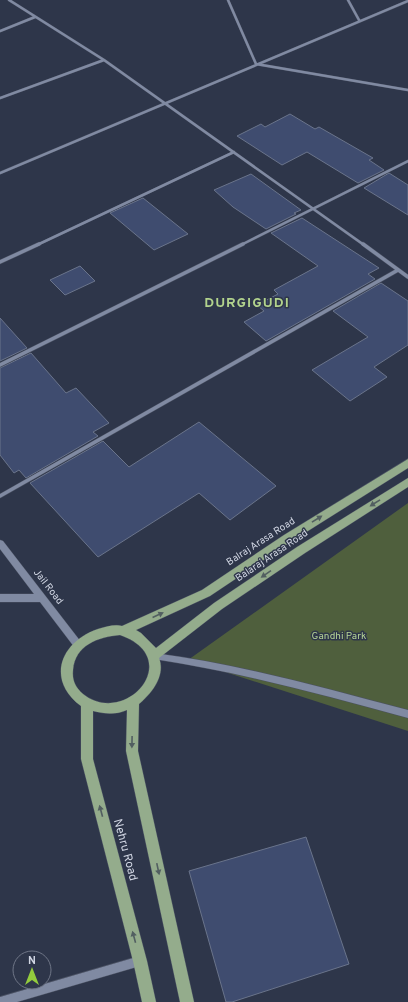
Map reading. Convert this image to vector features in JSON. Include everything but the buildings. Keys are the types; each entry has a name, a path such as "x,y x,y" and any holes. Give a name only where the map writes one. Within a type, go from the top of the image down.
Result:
{"main road":[{"name":"Balraj Arasa Road","path":"123,631 206,593 288,538 408,463"},
{"name":"Balaraj Arasa Road","path":"154,656 218,606 301,550 408,482"},
{"name":"Jail Road","path":"0,543 78,645"},
{"path":"0,598 42,598"},
{"path":"104,631 123,631 136,635 147,644 154,656 155,669 152,683 145,693 133,703 118,708 102,709 87,704 73,692 67,680 67,666 72,652 78,645 90,636 104,631"},
{"path":"133,703 132,751 187,1002"},
{"name":"Nehru Road","path":"87,704 87,759 140,961 149,1002"}],"street":[{"path":"9,0 104,60 315,208 408,277"},
{"path":"228,0 256,64"},
{"path":"348,0 359,20"},
{"path":"0,173 165,104 359,20 408,1"},
{"path":"0,31 35,17"},
{"path":"0,98 104,60"},
{"path":"256,64 408,90"},
{"path":"0,262 234,152"},
{"path":"0,365 408,161"},
{"path":"0,496 398,270"},
{"path":"154,656 188,660 276,679 408,714"},
{"path":"0,1002 140,961"}],"green space":[{"name":"Gandhi Park","path":"408,503 408,731 188,660"}],"district":[{"name":"DURGIGUDI","path":"247,303"}]}
